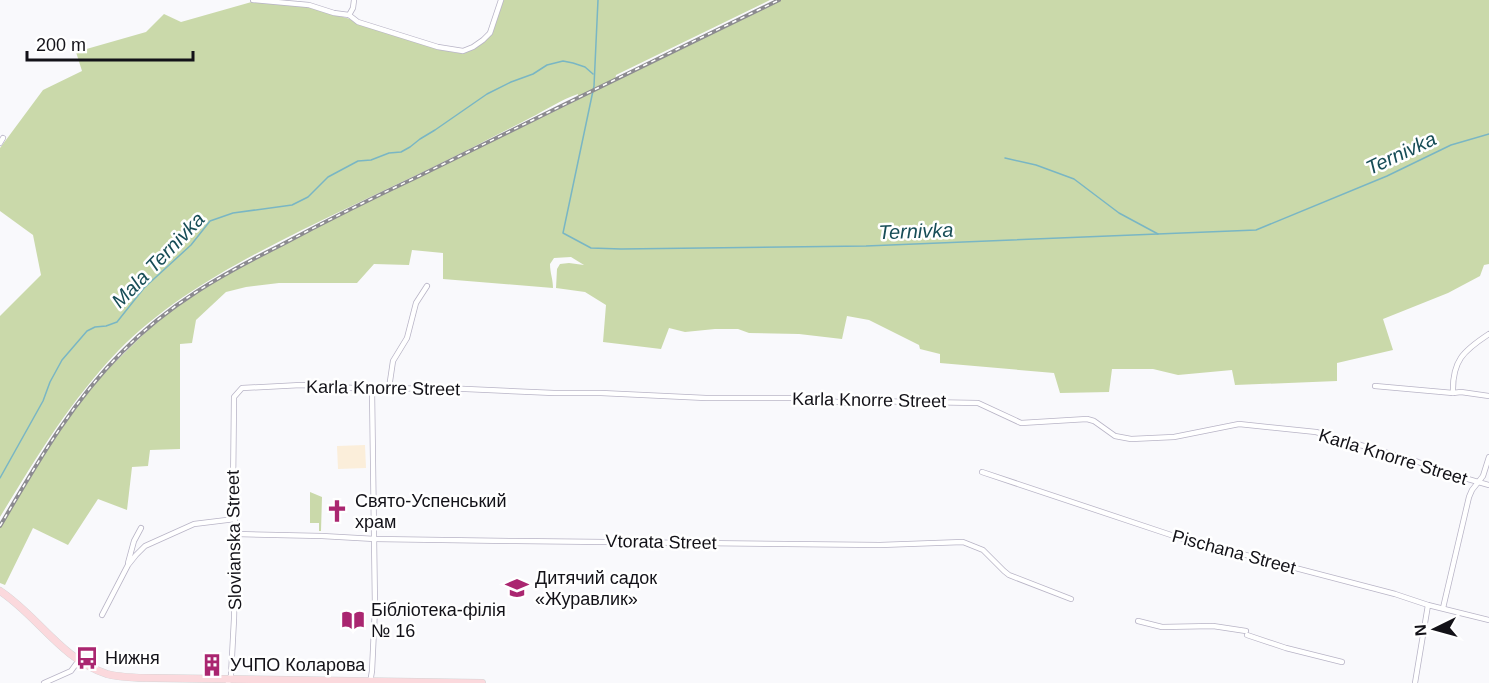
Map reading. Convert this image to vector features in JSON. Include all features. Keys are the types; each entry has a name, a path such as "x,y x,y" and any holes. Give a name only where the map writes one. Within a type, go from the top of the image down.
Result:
{"main road":[{"path":"2,592 63,649 113,678 482,683"}],"street":[{"path":"253,0 309,5 349,15 358,22 438,47 463,51 473,47 490,33 501,0"},
{"path":"349,15 354,0"},
{"path":"389,388 393,361 407,338 416,303 427,286"},
{"path":"1453,393 1453,377 1459,359 1470,346 1489,334"},
{"name":"Karla Knorre Street","path":"234,397 242,388 301,385 706,398 801,398 847,403 864,400 978,403 1021,423 1087,419 1094,421 1115,436 1131,439 1174,437 1239,424 1316,432 1489,485"},
{"path":"1375,386 1489,396"},
{"path":"370,682 375,608 372,389"},
{"name":"Slovianska Street","path":"229,681 234,620 236,534 232,491 234,397"},
{"path":"1443,608 1469,496 1483,476 1489,457"},
{"name":"Pischana Street","path":"982,472 1177,537 1489,620"},
{"path":"102,615 128,565 145,546 194,524 235,519"},
{"path":"128,565 134,541 141,528"},
{"name":"Vtorata Street","path":"236,534 375,539 963,543 983,550 1009,575 1071,599"},
{"path":"1415,683 1428,605"},
{"path":"1138,621 1162,627 1213,626 1247,633 1286,648 1342,663"},
{"path":"45,683 71,671 79,660"}],"shaded area":[{"path":"365,445 366,468 338,469 337,446"}],"green space":[{"path":"503,0 770,0 616,75 615,80 780,0 1489,0 1489,264 1484,265 1480,276 1448,293 1383,319 1393,350 1337,363 1337,381 1235,385 1232,370 1178,375 1153,369 1112,369 1109,392 1060,393 1054,373 940,363 940,354 920,349 919,345 869,320 847,316 842,339 799,334 749,333 738,329 685,332 669,328 661,349 603,342 606,305 585,292 556,288 557,269 560,264 584,265 571,257 554,258 550,264 553,288 443,279 443,253 412,250 409,265 374,264 357,283 279,283 226,292 196,320 192,343 180,344 180,449 150,450 148,466 132,467 127,510 98,499 68,545 33,528 5,585 0,583 0,528 23,487 69,416 100,377 158,320 185,299 240,266 577,100 578,94 253,255 205,283 159,314 118,351 84,390 40,452 0,517 0,316 41,275 33,235 0,211 0,148 43,90 82,71 76,52 146,32 164,14 181,22 255,1 297,5 452,52 463,53 491,33"},
{"path":"310,492 322,497 321,531 319,531 319,523 310,523"}],"waterway":[{"name":"Ternivka","path":"598,0 594,86 563,233 591,248 866,246 1256,230 1387,176 1451,145 1489,134"},
{"name":"Mala Ternivka","path":"0,478 43,401 62,360 87,331 117,322 144,288 191,245 210,221 233,213 292,205 308,197 328,177 358,161 401,152 487,94 533,74 547,65 563,61 585,67 593,74"},
{"path":"1005,158 1036,165 1074,179 1119,213 1158,234"}],"railway":[{"path":"0,526 55,435 86,392 122,352 177,305 237,268 349,210 779,0"}],"place":[{"name":"Свято-Успенський храм","path":"337,511"},
{"name":"Дитячий садок «Журавлик»","path":"517,588"},
{"name":"Бібліотека-філія № 16","path":"353,620"},
{"name":"Нижня","path":"87,658"},
{"name":"УЧПО Коларова","path":"212,665"}]}
